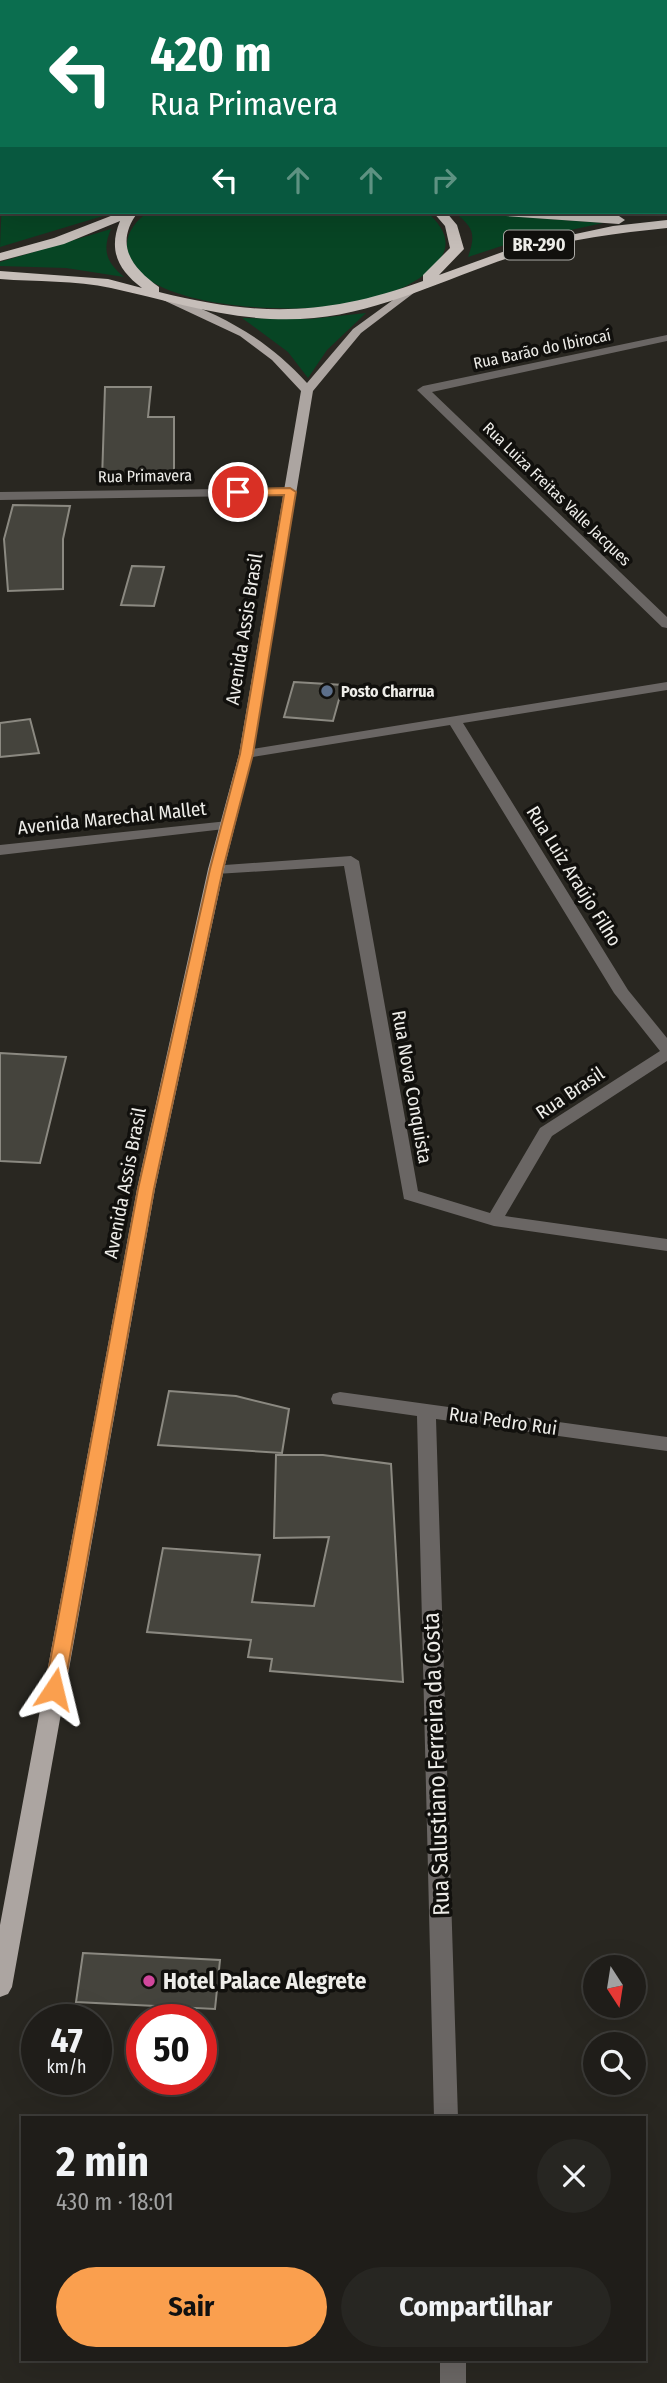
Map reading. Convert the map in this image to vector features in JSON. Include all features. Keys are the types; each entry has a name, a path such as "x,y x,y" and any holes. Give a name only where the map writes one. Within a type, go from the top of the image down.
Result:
{"highway":[{"path":"0,257 59,241 126,214"},
{"path":"130,214 119,247 122,260 135,277 167,299"},
{"path":"415,287 440,268 457,249 451,225 441,214"},
{"name":"BR-290","path":"535,214 667,223"},
{"name":"BR-290","path":"0,275 108,283 167,299 250,314 314,314 357,307 520,250 667,223"}],"main road":[{"path":"167,299 239,328 283,363 307,390 357,331 415,287"},
{"name":"Avenida Assis Brasil","path":"0,1987 146,1189 216,869 246,754 307,390"}],"street":[{"name":"Rua Barão do Ibirocaí","path":"423,390 664,342"},
{"name":"Rua Luiza Freitas Valle Jacques","path":"423,390 667,624"},
{"name":"Rua Primavera","path":"0,496 290,492"},
{"path":"246,754 667,686"},
{"name":"Rua Luiz Araújo Filho","path":"454,720 622,993 667,1051"},
{"name":"Avenida Marechal Mallet","path":"0,850 228,825"},
{"name":"Rua Nova Conquista","path":"216,869 351,861 410,1195 494,1220 667,1245"},
{"name":"Rua Brasil","path":"494,1220 546,1132 667,1051"},
{"name":"Rua Pedro Rui","path":"340,1399 667,1444"},
{"name":"Rua Salustiano Ferreira da Costa","path":"426,1410 446,2116"},
{"path":"453,2361 453,2383"}],"green space":[{"path":"1,214 109,214 0,247"},
{"path":"146,214 429,214 439,224 446,244 441,258 425,274 388,294 347,304 312,308 250,307 182,295 155,283 135,268 127,247 128,236"},
{"path":"456,214 603,223 511,243 468,257 472,232"},
{"path":"111,229 107,255 124,277 66,268 0,266 0,262"},
{"path":"366,313 327,350 308,378 288,352 242,318 310,319"}],"building":[{"path":"105,387 151,387 148,417 174,417 174,479 102,480"},
{"path":"13,505 70,506 63,539 63,589 8,591 4,539"},
{"path":"132,566 164,567 154,606 121,605"},
{"path":"294,682 343,685 333,721 284,717"},
{"path":"30,719 39,753 0,757 0,723"},
{"path":"0,1053 66,1057 40,1163 0,1161"},
{"path":"169,1391 236,1396 289,1409 282,1453 158,1445"},
{"path":"276,1455 323,1455 391,1464 403,1682 270,1671 272,1659 248,1657 251,1640 147,1632 163,1548 260,1555 252,1602 314,1606 329,1537 274,1538"},
{"name":"Hotel Palace Alegrete","path":"83,1953 220,1960 216,2004 76,2002"}],"place":[{"name":"Posto Charrua","path":"327,691"},
{"name":"Hotel Palace Alegrete","path":"149,1981"}],"route":[{"path":"54,1689 146,1189 216,869 246,754 290,492 238,492"}]}
